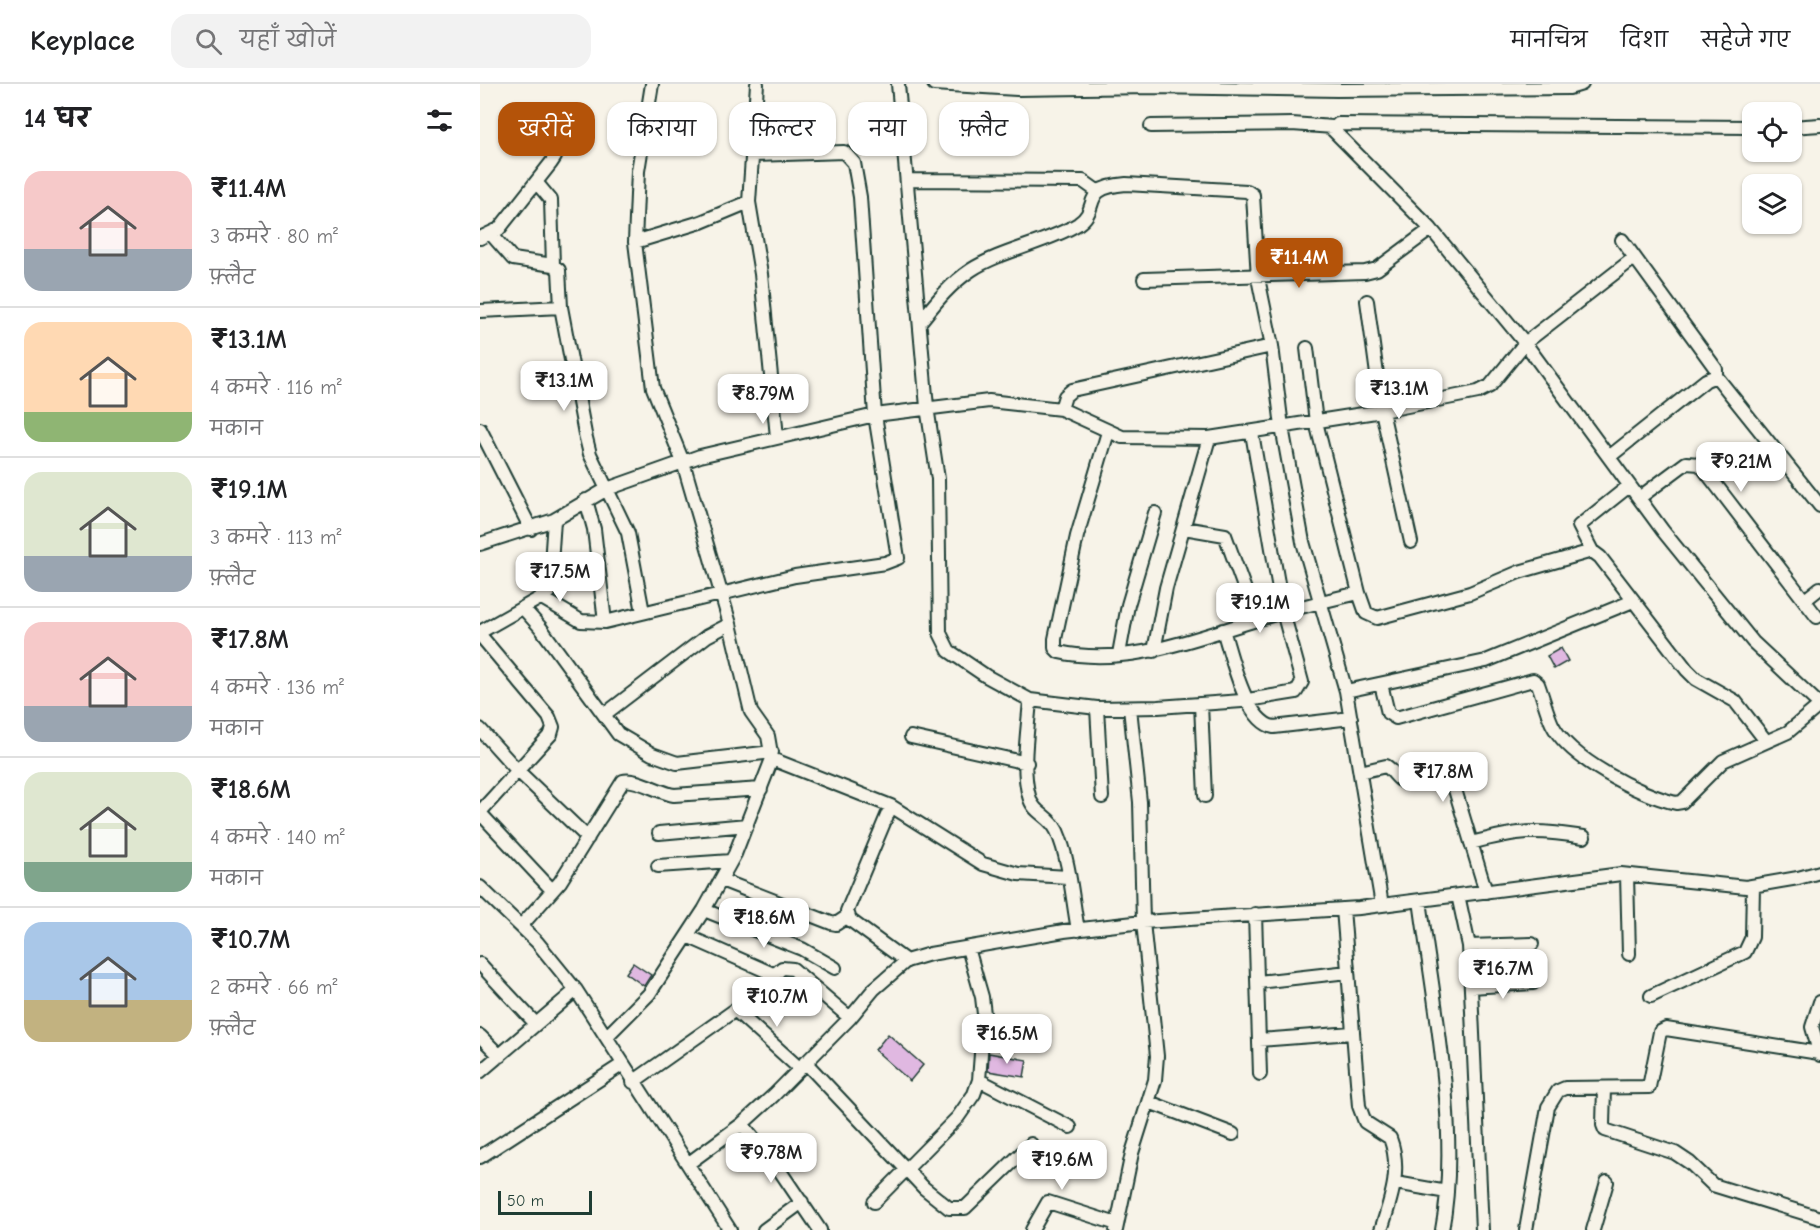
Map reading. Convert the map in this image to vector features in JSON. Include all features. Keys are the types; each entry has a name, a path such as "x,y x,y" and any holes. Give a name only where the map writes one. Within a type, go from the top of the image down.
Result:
{"street":[{"path":"606,1037 649,994 704,910 731,861 747,825 772,756 768,736 751,712 722,594 683,462 653,388 635,242 638,171 652,84"},
{"path":"756,102 757,84"},
{"path":"898,84 927,407 938,479 941,640 949,651 986,676 1030,700 1097,708 1246,700 1291,694 1300,688 1302,682 1283,612 1252,433"},
{"path":"934,84 1569,88 1582,84"},
{"path":"1151,126 1292,124 1333,127 1338,124 1742,127"},
{"path":"1802,126 1820,125"},
{"path":"1333,127 1334,134 1431,229 1525,343 1629,486 1753,642 1820,705 1788,732 1723,760 1682,802 1676,803 1630,787 1583,756 1553,724 1538,684 1533,680 1396,718 1388,713 1381,684"},
{"path":"542,598 581,621 605,622 795,576 885,563 898,558 875,415 860,197 854,163 844,152 836,152"},
{"path":"553,265 513,259 485,236 499,229 555,156"},
{"path":"753,156 749,202 761,274 777,437"},
{"path":"908,180 1083,180 1097,192"},
{"path":"536,182 551,200 553,265 559,273 561,307 585,434 590,454 631,543 643,612"},
{"path":"920,322 948,287 973,269 1080,222 1097,192 1107,187 1126,184 1251,193 1256,202 1258,275 1272,346 1282,427 1303,542 1346,691 1382,905"},
{"path":"635,242 701,222 749,202"},
{"path":"1144,279 1365,272 1377,268 1431,229"},
{"path":"1622,240 1716,369 1716,376"},
{"path":"480,544 554,520 608,489 683,462 777,437 875,415 989,401 1061,409 1108,432 1122,436 1209,438 1382,411 1486,389 1525,343 1634,258"},
{"path":"1367,301 1382,411 1411,542"},
{"path":"480,310 561,307"},
{"path":"1061,409 1065,396 1072,390 1272,346"},
{"path":"1307,348 1316,422 1366,613 1377,618 1470,593 1518,572 1592,551"},
{"path":"1609,457 1706,380 1716,376"},
{"path":"1716,376 1724,382 1820,506"},
{"path":"480,429 531,529"},
{"path":"1108,432 1077,536 1055,648 1059,652 1119,654 1154,651 1283,612 1359,593"},
{"path":"1154,651 1166,588 1209,438"},
{"path":"1639,498 1686,463 1700,464 1818,617"},
{"path":"1629,486 1579,525 1592,551 1600,557 1687,670 1696,679 1735,701 1766,741"},
{"path":"586,500 594,529 605,622"},
{"path":"1119,654 1128,605 1155,513"},
{"path":"552,890 480,812 551,734 552,722 480,634 549,593 554,520"},
{"path":"1184,528 1225,535 1256,620"},
{"path":"1805,600 1820,588"},
{"path":"1346,691 1486,661 1633,600"},
{"path":"523,608 618,734 667,761 772,756 891,806 983,864 1018,874 1068,877"},
{"path":"604,714 707,636 730,624"},
{"path":"1224,630 1246,700 1270,726 1351,718"},
{"path":"1030,700 1027,763 1029,797 1036,812 1052,823 1057,830 1078,930"},
{"path":"1201,704 1205,796"},
{"path":"1097,708 1102,797"},
{"path":"1032,1230 1048,1202 1117,1227 1132,1153 1155,1080 1157,1056 1143,922 1140,802 1130,708"},
{"path":"480,729 517,770 588,838"},
{"path":"911,738 1027,763"},
{"path":"1360,772 1386,766 1399,779 1408,782 1440,773 1447,774 1453,783 1486,892"},
{"path":"521,926 552,890 588,838 620,784 627,779 662,793 674,795 761,789"},
{"path":"891,806 847,912 848,916 906,961"},
{"path":"659,832 747,825"},
{"path":"1471,843 1526,830 1584,837"},
{"path":"658,866 731,861"},
{"path":"689,1163 742,1124 850,1018 874,989 906,961 968,948 1143,922 1343,909 1627,875 1753,886 1820,872"},
{"path":"1627,875 1629,954"},
{"path":"721,880 831,923 848,916"},
{"path":"1651,996 1748,949 1752,937 1753,886"},
{"path":"480,887 521,926 576,990 730,1230"},
{"path":"1458,896 1469,945 1482,1230"},
{"path":"1420,900 1443,1081 1447,1192 1442,1230"},
{"path":"1343,909 1359,1107 1365,1122 1390,1138 1396,1183 1381,1230"},
{"path":"704,910 802,949 835,968"},
{"path":"1255,914 1260,1074"},
{"path":"687,936 773,974"},
{"path":"1469,945 1532,944"},
{"path":"874,1202 906,1167 958,1117 974,1094 979,1080 984,1014 982,997 968,948"},
{"path":"480,964 536,1024"},
{"path":"633,1082 735,1010 782,968 793,969 850,1018"},
{"path":"1258,982 1348,972"},
{"path":"1472,987 1533,984"},
{"path":"480,1072 576,990"},
{"path":"1526,1230 1548,1107 1553,1097 1565,1088 1649,1087 1660,1032 1666,1029 1820,1054 1812,1027 1820,1004"},
{"path":"735,1010 802,1065 949,1208 958,1210 965,1208 1031,1143"},
{"path":"1260,1040 1352,1033"},
{"path":"480,1036 500,1056"},
{"path":"480,1157 623,1064"},
{"path":"979,1080 1070,1127"},
{"path":"1604,1088 1603,1125 1605,1130 1675,1153 1713,1185 1820,1218"},
{"path":"1149,1102 1233,1134"},
{"path":"742,1124 768,1154 820,1230"},
{"path":"1593,1230 1607,1182"},
{"path":"1396,1183 1447,1192"},
{"path":"764,1230 802,1202"}],"building":[{"path":"1561,648 1568,661 1554,669 1547,656"},
{"path":"633,963 651,975 644,986 626,973"},
{"path":"888,1034 923,1065 910,1081 875,1050"},
{"path":"989,1053 1027,1060 1024,1077 988,1071"}]}
